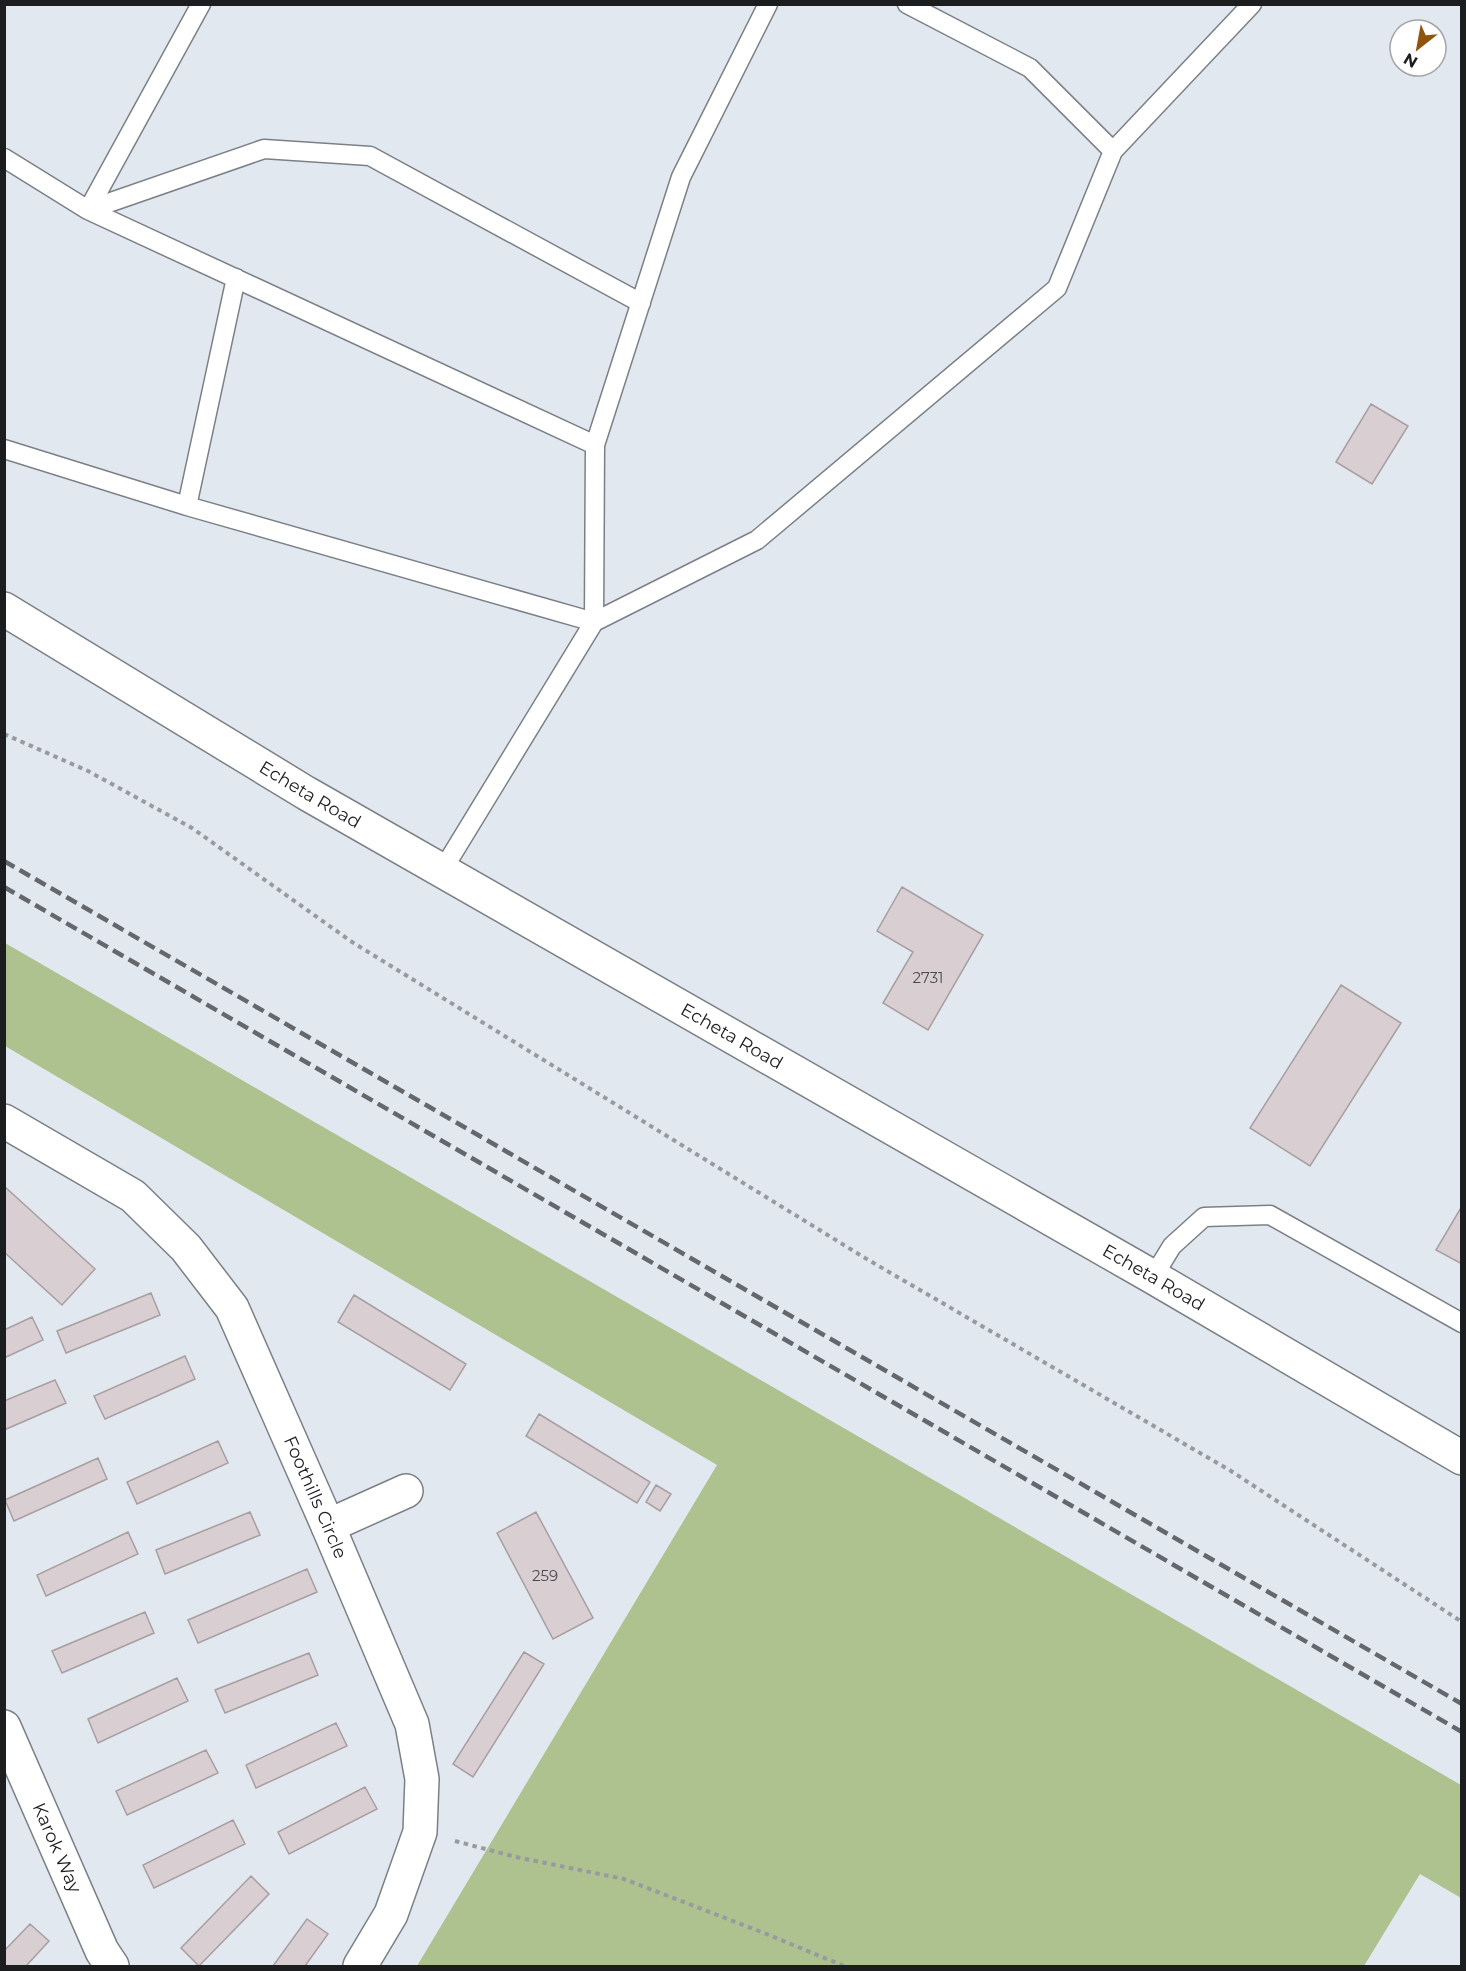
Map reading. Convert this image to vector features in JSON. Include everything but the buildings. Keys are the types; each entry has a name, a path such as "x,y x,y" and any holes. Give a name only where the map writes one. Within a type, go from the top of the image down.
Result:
{"street":[{"name":"Echeta Road","path":"4,609 306,793 1153,1277 1461,1458"},
{"name":"Foothills Circle","path":"4,1121 133,1196 186,1248 232,1308 412,1724 422,1779 420,1832 391,1914 360,1966"},
{"path":"328,1526 406,1491"},
{"name":"Karok Way","path":"4,1727 102,1950 112,1966"}],"lane":[{"path":"88,210 201,4"},
{"path":"442,871 594,622 595,445 681,177 768,4"},
{"path":"907,4 1030,68 1113,151"},
{"path":"4,449 187,506 594,622 757,540 1057,288 1113,151 1252,4"},
{"path":"88,210 264,149 370,156 640,303"},
{"path":"4,158 88,210 595,445"},
{"path":"187,506 236,278"},
{"path":"1153,1277 1172,1246 1204,1217 1270,1215 1461,1323"}],"path":[{"path":"4,734 88,771 192,828 362,949 865,1258 1231,1471 1461,1622"},
{"path":"420,1832 516,1857 624,1879 844,1966"}],"green space":[{"path":"5,943 1461,1785 1461,1898 1420,1874 1364,1966 417,1966 717,1465 5,1046"}],"railway":[{"path":"4,861 1462,1704"},
{"path":"4,887 1462,1732"}]}
